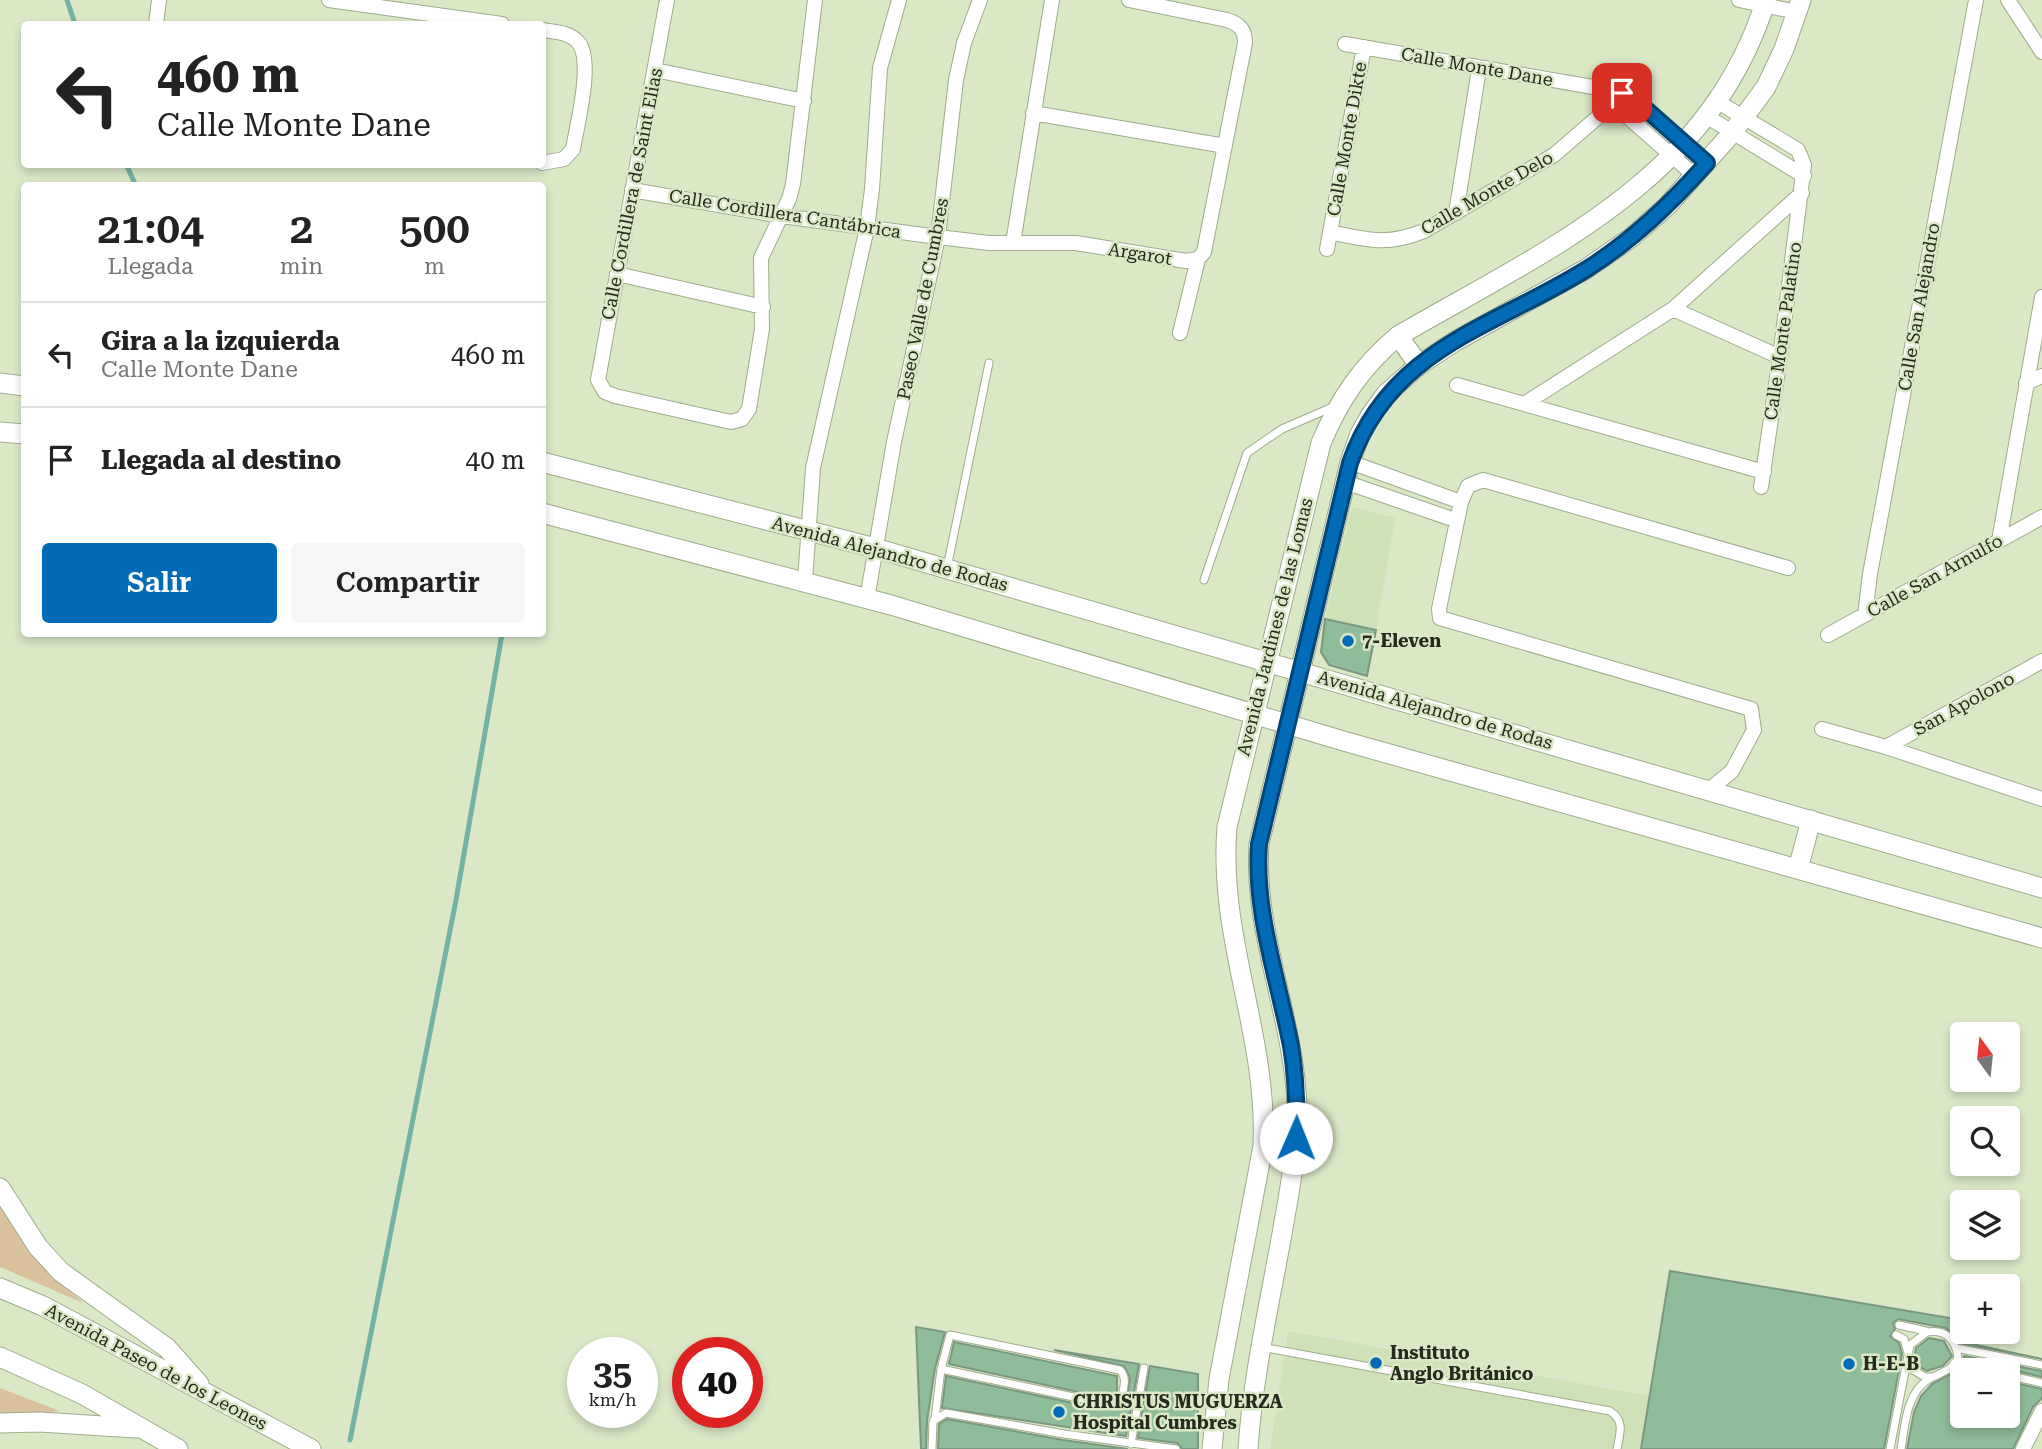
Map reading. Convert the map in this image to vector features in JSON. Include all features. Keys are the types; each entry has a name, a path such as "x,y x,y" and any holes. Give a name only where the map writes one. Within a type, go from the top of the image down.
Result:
{"street":[{"path":"156,21 159,0"},
{"path":"329,0 480,21"},
{"name":"Calle Cordillera de Saint Elias","path":"667,0 598,374 600,387 615,396 731,422 743,419 749,409 763,307"},
{"path":"617,274 763,307 761,258 782,216 793,184 815,0"},
{"path":"805,581 813,468 866,228 872,189 880,68 899,0"},
{"name":"Paseo Valle de Cumbres","path":"867,599 894,442 938,237 956,80 964,43 980,0"},
{"path":"1013,243 1052,0"},
{"name":"Argarot","path":"938,237 1013,243 1076,243 1185,261 1198,260 1204,252 1245,38 1240,26 1227,20 1129,0"},
{"path":"1738,0 1799,6"},
{"name":"Calle San Alejandro","path":"1865,615 1870,574 1976,0"},
{"path":"2008,0 2042,52"},
{"name":"Avenida Jardines de las Lomas","path":"1212,1449 1219,1379 1263,1135 1262,1080 1234,948 1225,880 1227,827 1321,443 1339,404 1365,368 1398,336 1594,222 1634,192 1712,109 1752,39 1765,2"},
{"name":"Avenida Jardines de las Lomas","path":"1248,1449 1260,1347 1296,1138 1297,1108 1291,1048 1261,906 1258,866 1263,822 1345,482 1360,434 1386,394 1419,365 1454,342 1595,263 1632,237 1668,205 1732,133 1766,87 1784,49 1799,6"},
{"path":"546,31 564,33 578,43 586,60 573,149 564,159 546,162"},
{"name":"Calle Monte Dane","path":"1345,44 1479,69 1576,83 1639,103 1701,170"},
{"name":"Calle Monte Dikte","path":"1327,249 1364,47"},
{"path":"1456,213 1479,69"},
{"path":"655,70 804,101"},
{"name":"Calle Monte Delo","path":"1330,232 1372,241 1396,241 1424,231 1554,155 1615,96"},
{"path":"1712,109 1744,117 1798,150 1804,176"},
{"path":"1712,109 1732,133 1804,176"},
{"path":"1033,113 1225,146"},
{"name":"Calle Monte Palatino","path":"1524,404 1762,480 1804,176"},
{"name":"Calle Cordillera Cantábrica","path":"632,190 782,216 938,237"},
{"path":"1457,385 1524,404 1673,309 1802,193"},
{"path":"1180,333 1198,260"},
{"path":"1998,541 2042,297"},
{"path":"1673,309 1780,358"},
{"path":"1398,336 1419,365"},
{"path":"2026,383 2042,376"},
{"path":"0,383 21,386"},
{"path":"0,432 21,433"},
{"name":"Avenida Alejandro de Rodas","path":"546,463 947,568 2042,888"},
{"path":"1350,463 1461,502"},
{"path":"1709,790 1732,771 1754,730 1751,709 1440,618 1438,608 1461,502 1468,486 1483,480 1788,568"},
{"path":"1345,482 1455,520"},
{"path":"546,514 805,581 1287,724 2042,939"},
{"name":"Calle San Arnulfo","path":"1828,635 2042,517"},
{"name":"San Apolono","path":"1886,747 2040,664"},
{"path":"1822,729 1886,747 2042,799"},
{"path":"1798,869 1811,820"},
{"path":"0,1188 21,1224 61,1272 167,1348 204,1390"},
{"name":"Avenida Paseo de los Leones","path":"0,1288 43,1306 311,1449"},
{"path":"0,1357 82,1394 178,1449"},
{"path":"2023,1449 2042,1411"},
{"path":"0,1423 40,1422 142,1429"}],"lane":[{"path":"947,568 989,363"},
{"path":"1204,580 1247,453 1282,429 1339,404"},
{"path":"1899,1325 1949,1335 1958,1358"},
{"path":"1890,1449 1909,1349 1914,1339 1927,1332"},
{"path":"932,1449 932,1425 941,1369 950,1335 1120,1370 1124,1375 1124,1388 1122,1396 1107,1404 941,1369"},
{"path":"1896,1335 1904,1339 1909,1349 1913,1370 1925,1377 1934,1377"},
{"path":"1260,1347 1610,1411 1619,1416 1621,1423 1618,1449"},
{"path":"1956,1348 2042,1365"},
{"path":"1131,1444 1144,1367"},
{"path":"1901,1449 1912,1398 1934,1377 1950,1370"},
{"path":"2020,1378 2042,1382"},
{"path":"935,1419 941,1414 955,1414 1131,1444 1176,1449"}],"shaded area":[{"path":"1352,507 1395,518 1376,630 1325,619"},
{"path":"0,1203 38,1256 83,1303 0,1267"},
{"name":"Instituto Anglo Británico","path":"1288,1331 1650,1396 1641,1449 1270,1449"},
{"path":"0,1388 60,1411 0,1416"}],"building":[{"name":"7-Eleven","path":"1325,619 1376,630 1367,676 1329,665 1321,652"},
{"name":"H-E-B","path":"1670,1271 1950,1318 1950,1332 1946,1328 1898,1319 1893,1323 1895,1329 1890,1336 1899,1343 1902,1354 1884,1449 1641,1449"},
{"path":"916,1327 945,1332 935,1368 926,1449 921,1449"},
{"path":"1929,1338 1944,1341 1952,1356 1943,1366 1927,1371 1918,1366 1916,1348"},
{"path":"954,1342 1117,1376 1117,1392 1106,1398 949,1364"},
{"name":"H-E-B","path":"1965,1344 1972,1344 2042,1359"},
{"path":"1054,1350 1139,1364 1126,1436 942,1408 946,1376 1106,1410 1127,1399 1130,1378 1124,1366"},
{"path":"1150,1366 1198,1374 1198,1449 1182,1449 1177,1443 1138,1438"},
{"path":"2020,1367 2042,1371 2042,1377 2020,1372"},
{"path":"1950,1374 1950,1428 2020,1428 2020,1384 2042,1389 2042,1398 2033,1407 2013,1449 1907,1449 1914,1412 1921,1396 1932,1384"},
{"path":"947,1419 1128,1449 938,1449 939,1424"}],"waterway":[{"path":"67,0 74,21"},
{"path":"128,168 134,182"},
{"path":"350,1440 456,900 501,637"}],"place":[{"name":"7-Eleven","path":"1348,641"},
{"name":"Instituto Anglo Británico","path":"1376,1363"},
{"name":"H-E-B","path":"1849,1364"},
{"name":"CHRISTUS MUGUERZA Hospital Cumbres","path":"1059,1412"}],"route":[{"path":"1296,1138 1295,1076 1261,906 1258,886 1259,844 1350,463 1360,434 1370,416 1386,394 1419,365 1454,342 1586,269 1632,237 1668,205 1707,163 1639,103 1622,93"}]}
